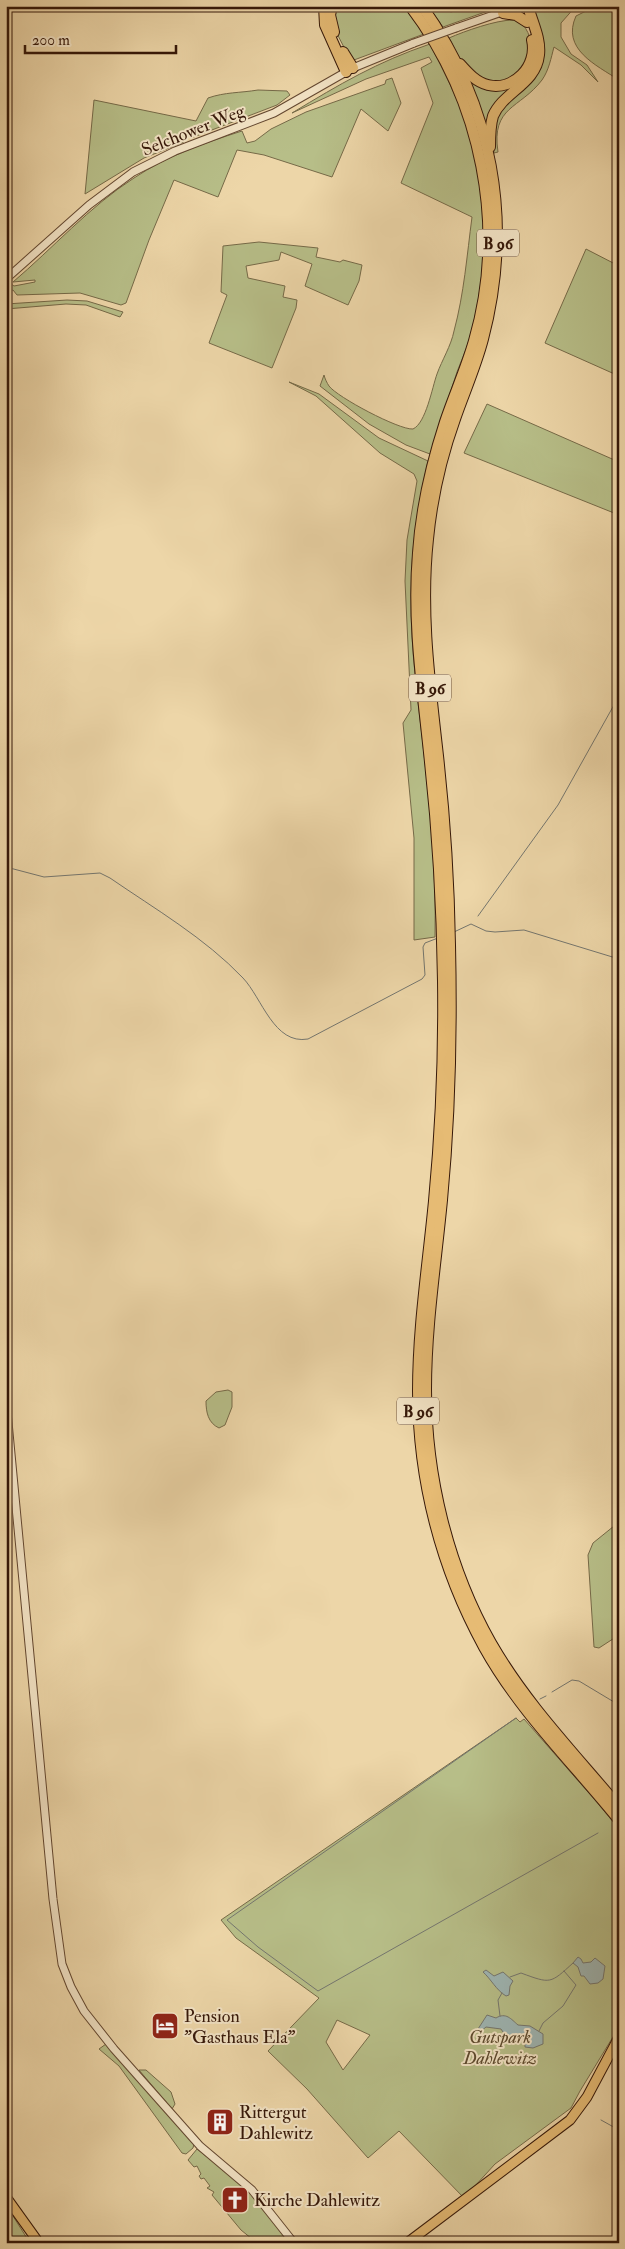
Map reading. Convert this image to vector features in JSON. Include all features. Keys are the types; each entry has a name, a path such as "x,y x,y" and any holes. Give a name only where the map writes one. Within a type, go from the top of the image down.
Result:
{"highway":[{"path":"324,6 325,25 349,70"},
{"path":"332,6 331,25 349,70"},
{"name":"B 96","path":"410,6 447,66 465,109 482,164 488,218 488,252 482,305 474,339 446,418 430,472 418,553 417,630 446,928"},
{"name":"B 96","path":"422,6 454,57 471,96 490,161 498,232 496,273 491,306 482,343 453,424 438,476 429,525 424,588 429,682 445,831 446,944 440,1117 418,1373 419,1428 427,1487 438,1534 452,1578 474,1628 513,1694 540,1730 619,1820"},
{"path":"454,57 474,79 487,85 500,86 513,82 525,71 532,57 533,44 520,6"},
{"path":"490,161 491,130 494,115 505,101 526,81 539,56 538,36 528,6"},
{"path":"503,13 516,15 527,22"},
{"name":"B 96","path":"446,944 451,1043 448,1116 426,1368 427,1427 435,1487 458,1570 490,1641 534,1708 619,1807"}],"main road":[{"path":"407,2243 570,2120 587,2097 619,2036"},
{"path":"6,2197 39,2243"}],"street":[{"name":"Selchower Weg","path":"6,280 84,209 133,172 175,151 274,113 349,70 414,43 520,6"},
{"path":"6,1401 58,1947 66,1974 76,1999 92,2022 200,2146 252,2190 294,2243"}],"green space":[{"path":"335,6 403,6 424,34 354,60 348,55 333,26"},
{"path":"428,6 437,6 451,12 470,6 502,6 443,27"},
{"path":"536,6 576,6 561,23 561,37 571,54 587,65 598,82 581,65 554,47 548,68 542,80 534,90 503,117 499,125 497,137 498,152 494,153 494,128 497,118 508,101 533,77 533,9"},
{"path":"596,6 619,6 619,80 583,55 573,38 576,16"},
{"path":"516,18 528,33 531,49 525,65 511,77 501,82 487,81 472,71 464,64 449,38 481,26"},
{"path":"530,19 537,46 535,62 530,72 497,108 491,120 488,134 467,74 476,82 497,88 508,86 525,76 531,66 534,54 533,37 528,20"},
{"path":"430,44 464,116 472,143 482,199 484,228 481,285 476,313 468,344 430,454 406,445 369,424 320,386 324,375 329,386 334,391 355,405 382,419 413,429 422,420 437,374 451,342 463,289 472,217 401,183 433,103 421,68 432,62 429,57 366,79 292,113 359,74 393,58"},
{"path":"392,78 401,103 388,131 361,109 332,177 264,155 237,150 218,197 174,180 126,303 121,305 80,293 17,295 13,290 7,292 6,288 11,284 14,286 35,282 35,280 13,282 102,201 159,163 214,140 242,131 247,143 255,141 271,129 306,112 385,84 386,80"},
{"path":"258,90 287,91 290,95 277,105 191,138 190,134 184,142 144,158 85,194 94,100 196,121 208,98"},
{"path":"259,242 318,248 316,257 340,262 343,260 362,265 359,281 348,305 305,286 312,264 281,252 279,260 246,266 248,278 285,286 283,297 297,300 296,308 272,368 209,343 227,295 221,292 223,246"},
{"path":"586,249 619,266 619,376 545,343"},
{"path":"67,300 87,301 123,312 120,317 86,305 66,304 6,309 6,304"},
{"path":"289,382 319,394 379,438 428,461 418,510 414,543 411,576 411,614 415,678 432,828 435,937 414,940 414,838 403,723 411,710 405,581 407,540 417,481 414,474 380,453 316,396"},
{"path":"487,404 619,462 619,515 464,453"},
{"path":"228,1390 232,1392 232,1407 225,1425 219,1428 208,1417 206,1401 216,1392"},
{"path":"619,1522 619,1635 599,1648 594,1647 588,1555 593,1543"},
{"name":"Gutspark Dahlewitz","path":"516,1718 520,1722 524,1719 619,1829 619,2027 571,2108 495,2164 464,2198 399,2131 368,2158 307,2089 268,2051 319,1998 236,1938 221,1920","holes":["337,2020 370,2035 343,2070 326,2042"]},
{"path":"106,2044 194,2144 193,2148 186,2154 182,2153 119,2066 99,2049"},
{"path":"139,2070 146,2070 171,2092 175,2104 172,2109"},
{"path":"197,2149 245,2187 290,2243 257,2243 241,2230 212,2195 214,2192 207,2188 210,2186 204,2178 201,2179 199,2176 201,2174 197,2166 194,2167 188,2160"},
{"path":"6,2205 30,2243 6,2243"}],"water":[{"path":"578,1957 583,1963 591,1962 595,1958 605,1966 603,1979 598,1983 590,1984 584,1976 581,1976 578,1967 573,1963"},
{"path":"486,1970 494,1976 503,1972 513,1981 510,1986 509,1995 502,1994 496,1988 483,1972"},
{"path":"487,2015 496,2018 506,2016 518,2025 530,2026 543,2034 543,2044 533,2048 525,2047 525,2040 509,2041 501,2029 486,2027 480,2032 478,2029"}],"waterway":[{"path":"478,916 558,805 619,696"},
{"path":"6,867 44,877 100,873 110,878 213,950 243,978 278,1028 286,1035 296,1039 308,1039 422,979 425,975 423,947 425,943 438,938"},
{"path":"454,932 471,924 486,931 524,930 619,959"},
{"path":"552,1692 572,1680 579,1681 619,1705"},
{"path":"540,1699 546,1696"},
{"path":"516,1718 227,1920 258,1947 318,1991 598,1833"},
{"path":"510,1977 521,1973 539,1979 550,1980 573,1963"},
{"path":"539,2031 543,2023 563,2006 576,1985 564,1971"},
{"path":"500,2016 498,2000 502,1993"},
{"path":"601,2120 619,2130"}],"place":[{"name":"Pension \"Gasthaus Ela\"","path":"165,2026"},
{"name":"Rittergut Dahlewitz","path":"220,2122"},
{"name":"Kirche Dahlewitz","path":"235,2200"}]}
